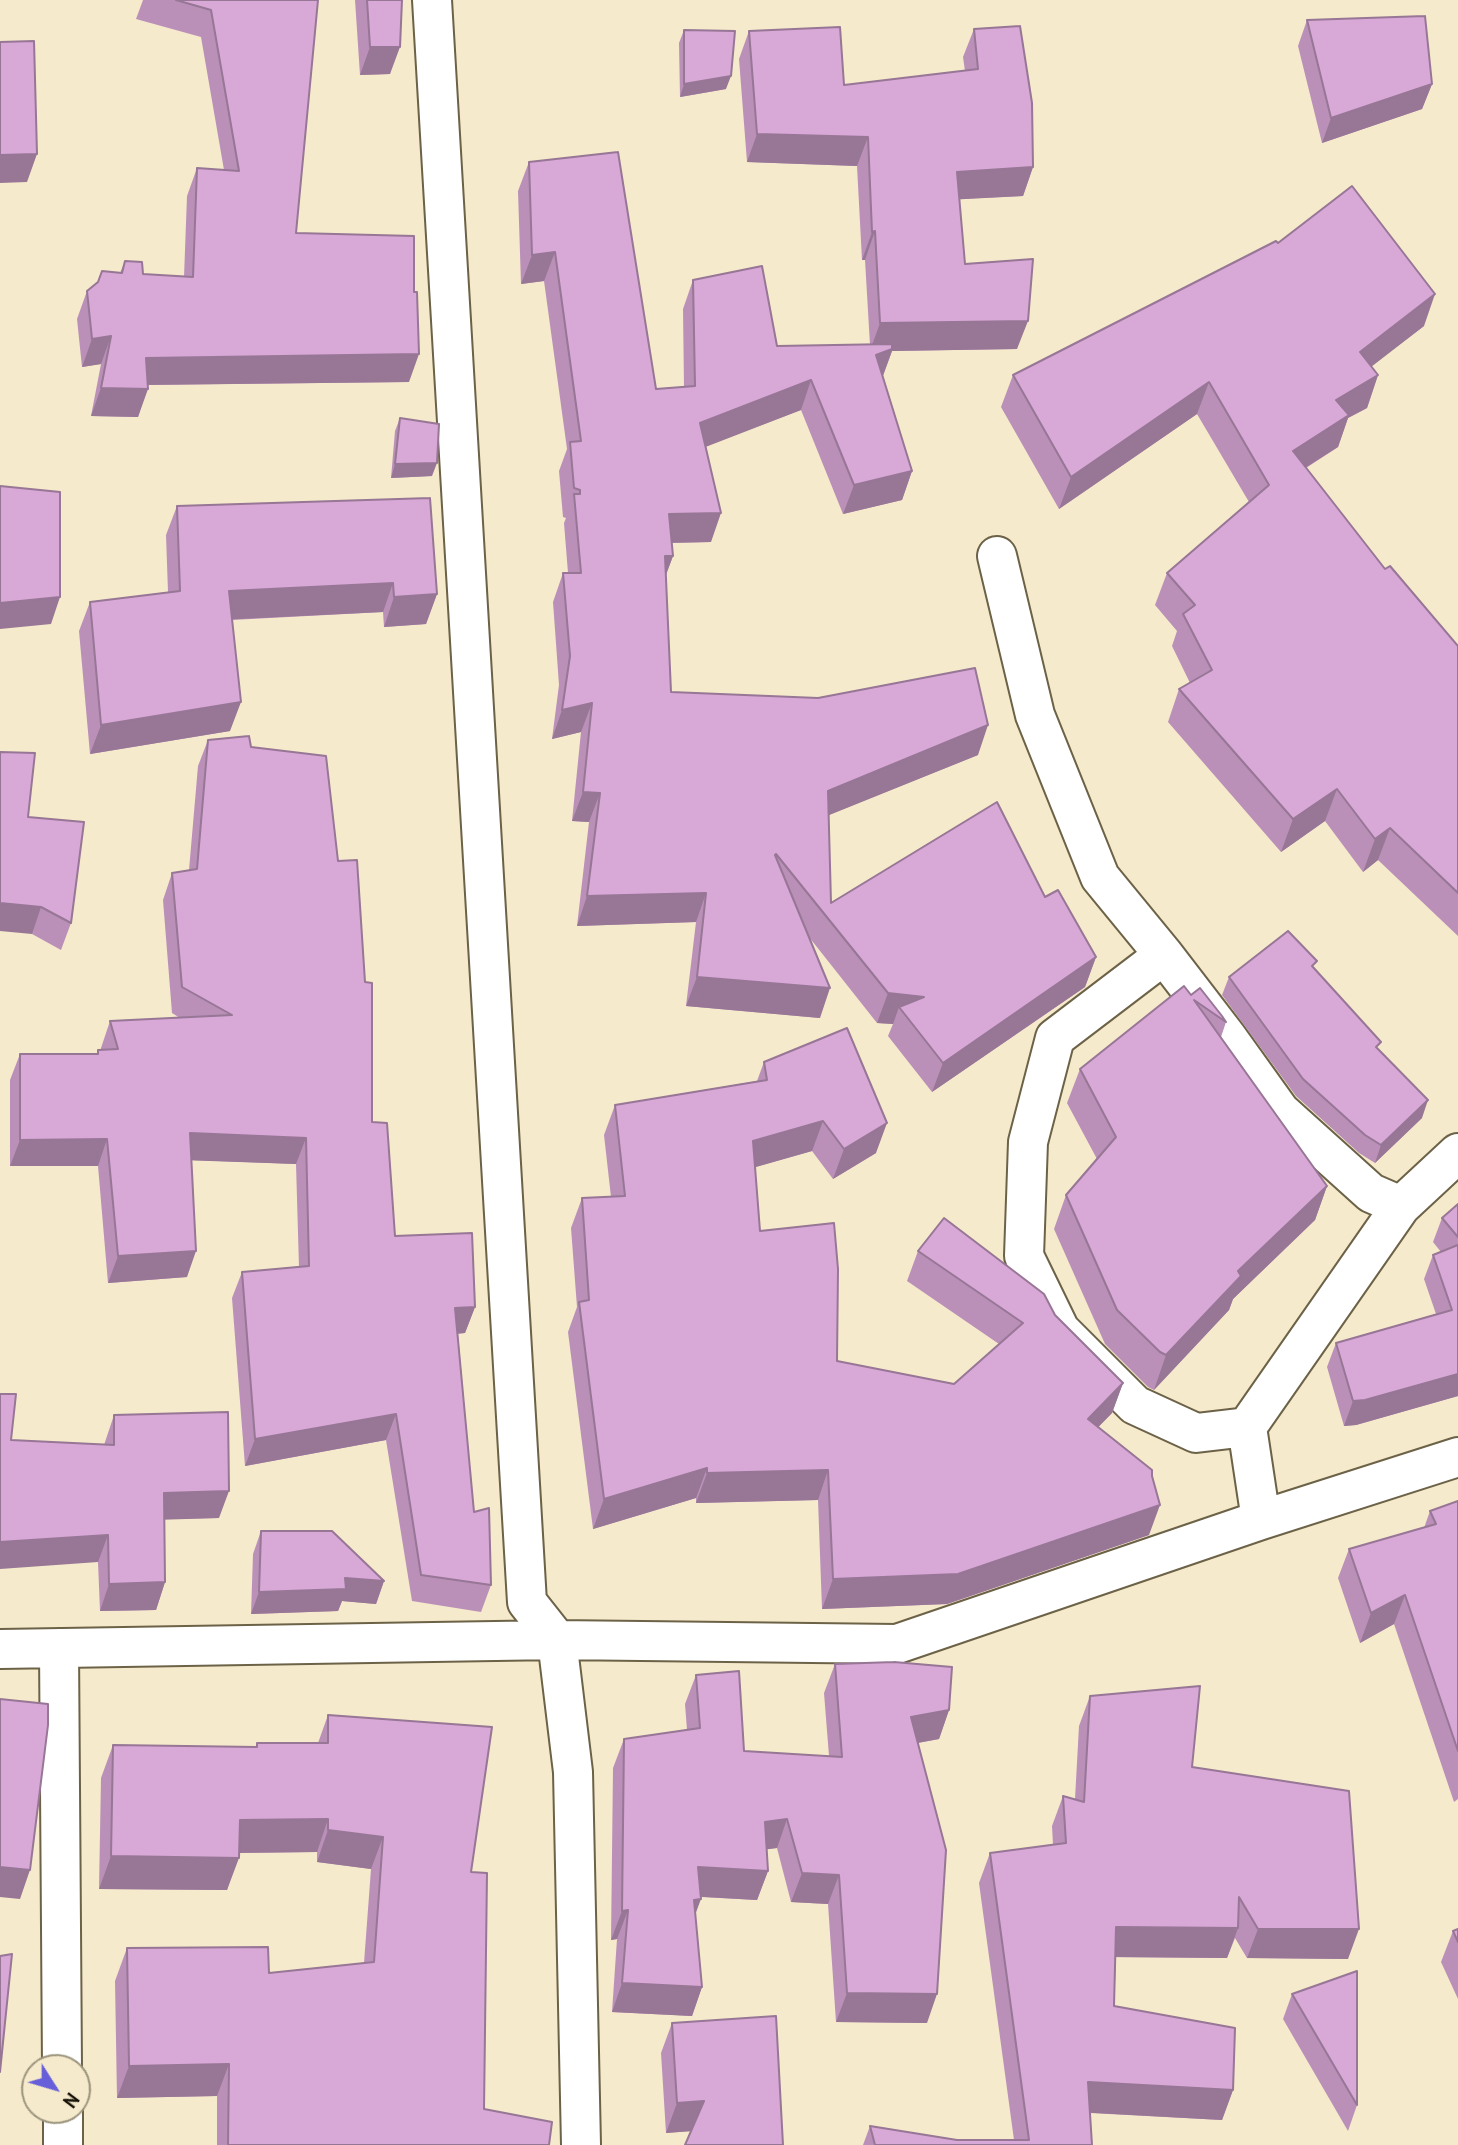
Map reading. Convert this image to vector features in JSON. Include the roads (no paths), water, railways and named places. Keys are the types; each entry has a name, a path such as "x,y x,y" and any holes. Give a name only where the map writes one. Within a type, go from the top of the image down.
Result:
{"street":[{"path":"432,0 527,1602 557,1640 573,1772 581,2145"},
{"path":"997,556 1035,715 1100,877 1227,1037 1280,1111 1371,1193 1401,1206"},
{"path":"1164,956 1055,1038 1028,1142 1024,1256 1060,1330 1135,1405 1196,1433 1247,1427"},
{"path":"1261,1520 1247,1427 1401,1206 1458,1153"},
{"path":"0,1649 557,1640 897,1644 1261,1520 1458,1457"},
{"path":"58,1648 62,2054"},
{"path":"62,2124 63,2145"}]}
